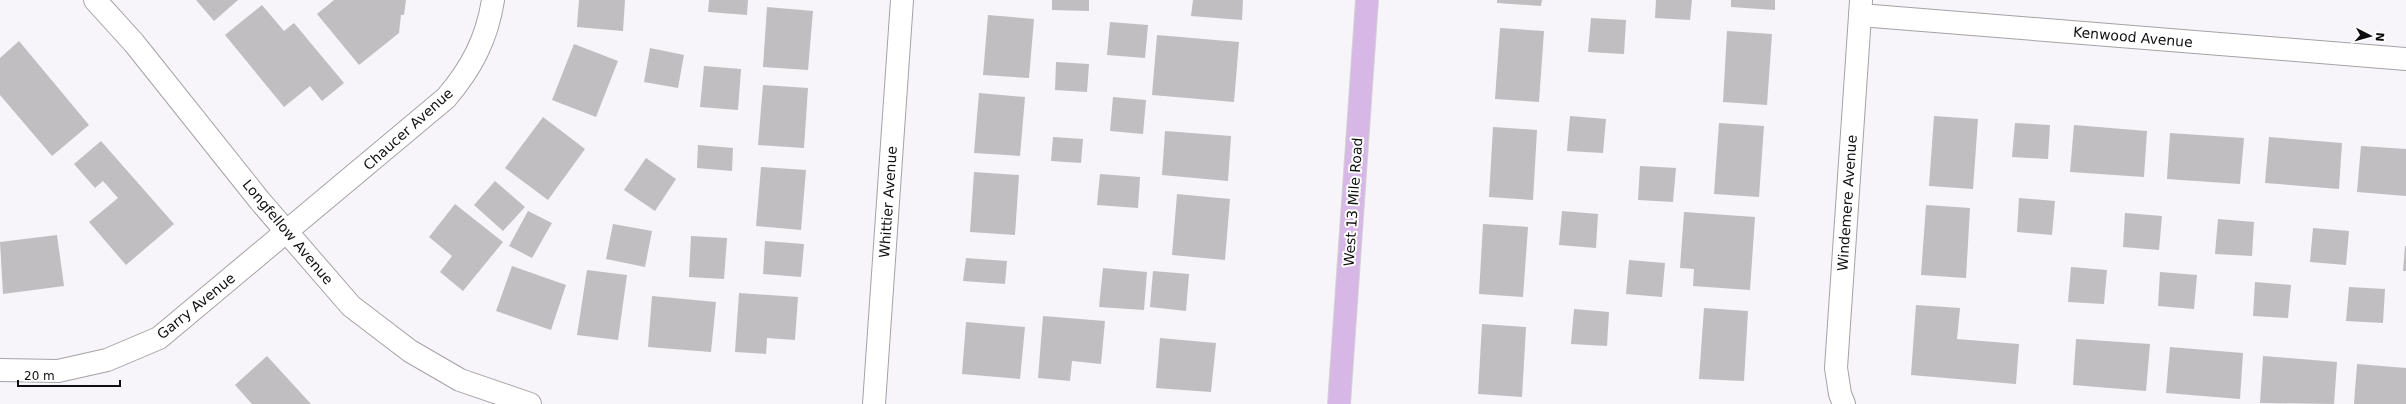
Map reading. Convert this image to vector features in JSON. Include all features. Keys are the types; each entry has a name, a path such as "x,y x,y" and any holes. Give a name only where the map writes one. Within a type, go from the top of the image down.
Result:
{"main road":[{"name":"West 13 Mile Road","path":"1339,404 1367,0"}],"street":[{"name":"Longfellow Avenue","path":"95,0 134,44 260,201 351,306 410,351 460,380 530,404"},
{"name":"Chaucer Avenue","path":"288,232 446,98 472,63 484,38 493,0"},
{"name":"Whittier Avenue","path":"874,404 902,0"},
{"name":"Kenwood Avenue","path":"1861,7 2406,58"},
{"name":"Windemere Avenue","path":"1844,404 1840,394 1836,368 1861,7"},
{"name":"Garry Avenue","path":"0,370 58,371 107,360 159,338 288,232"}],"building":[{"path":"196,0 238,0 214,21"},
{"path":"334,0 406,0 404,15 401,15 399,33 359,65 317,14"},
{"path":"579,0 625,0 623,31 577,27"},
{"path":"709,0 748,0 747,15 708,12"},
{"path":"1052,0 1089,0 1089,11 1052,10"},
{"path":"1193,0 1243,0 1242,20 1191,16"},
{"path":"1497,0 1542,0 1541,6 1497,3"},
{"path":"1656,0 1692,0 1690,20 1655,18"},
{"path":"1731,0 1775,0 1775,10 1731,7"},
{"path":"262,5 284,31 294,23 344,83 322,101 310,86 284,107 225,35"},
{"path":"767,7 813,11 808,70 763,67"},
{"path":"988,15 1034,19 1029,78 983,75"},
{"path":"1591,18 1626,20 1624,54 1588,52"},
{"path":"1110,22 1148,25 1145,58 1107,55"},
{"path":"1500,28 1544,31 1539,102 1495,99"},
{"path":"1727,31 1772,34 1767,105 1723,102"},
{"path":"1157,35 1239,42 1234,102 1152,95"},
{"path":"19,41 89,125 52,156 0,95 0,58"},
{"path":"574,44 618,61 596,117 552,100"},
{"path":"650,48 684,55 678,88 644,82"},
{"path":"1056,62 1089,64 1087,92 1055,90"},
{"path":"704,66 741,69 738,110 700,107"},
{"path":"763,85 808,88 804,148 758,145"},
{"path":"979,93 1025,97 1020,156 974,153"},
{"path":"1113,97 1146,100 1143,134 1110,131"},
{"path":"1570,116 1606,119 1603,153 1567,151"},
{"path":"1934,116 1978,119 1973,189 1929,186"},
{"path":"543,117 585,149 548,200 505,168"},
{"path":"1719,123 1764,126 1759,197 1714,194"},
{"path":"2015,123 2050,125 2048,159 2012,157"},
{"path":"2074,125 2147,131 2144,177 2070,172"},
{"path":"1493,127 1537,130 1533,200 1489,197"},
{"path":"1165,131 1231,136 1228,181 1162,175"},
{"path":"2170,133 2244,138 2240,184 2167,179"},
{"path":"1053,137 1083,139 1081,163 1051,161"},
{"path":"2269,137 2342,143 2339,189 2265,183"},
{"path":"101,141 174,224 126,265 89,222 118,198 103,181 95,188 74,164"},
{"path":"698,145 733,148 732,171 697,168"},
{"path":"2361,146 2406,149 2406,196 2357,192"},
{"path":"646,158 676,179 655,211 624,190"},
{"path":"1640,166 1676,168 1673,202 1638,200"},
{"path":"761,167 806,170 801,230 756,226"},
{"path":"974,172 1019,175 1015,235 970,232"},
{"path":"1100,174 1140,177 1138,208 1097,205"},
{"path":"495,181 525,207 503,231 474,205"},
{"path":"1177,194 1230,199 1225,260 1172,255"},
{"path":"2019,198 2055,201 2052,235 2017,232"},
{"path":"455,204 503,242 463,291 440,272 452,256 429,237"},
{"path":"1926,205 1970,208 1966,278 1921,275"},
{"path":"528,211 552,223 532,258 509,246"},
{"path":"1562,211 1598,214 1596,248 1559,245"},
{"path":"1684,212 1755,217 1750,290 1693,286 1694,269 1680,268"},
{"path":"2125,213 2162,216 2159,250 2123,247"},
{"path":"2218,219 2254,222 2252,256 2215,254"},
{"path":"613,224 652,231 645,267 606,259"},
{"path":"1483,224 1528,227 1523,297 1479,294"},
{"path":"2313,228 2349,231 2346,265 2310,262"},
{"path":"57,235 64,286 3,294 0,242"},
{"path":"691,236 727,238 724,279 689,277"},
{"path":"765,241 804,244 801,277 763,274"},
{"path":"2405,246 2406,271 2403,271"},
{"path":"966,258 1007,261 1005,284 963,281"},
{"path":"1629,260 1665,263 1662,297 1626,294"},
{"path":"512,266 566,285 551,330 496,311"},
{"path":"2071,267 2107,270 2104,304 2068,302"},
{"path":"1103,268 1147,272 1144,310 1099,307"},
{"path":"587,270 627,275 618,340 577,335"},
{"path":"1153,271 1189,274 1186,311 1150,307"},
{"path":"2160,272 2197,275 2194,309 2158,306"},
{"path":"2255,282 2291,285 2288,318 2253,316"},
{"path":"2349,287 2385,289 2383,323 2346,321"},
{"path":"739,293 798,297 795,340 767,338 766,354 735,352"},
{"path":"652,296 716,302 711,352 648,347"},
{"path":"1916,305 1960,308 1957,339 2019,344 2016,384 1911,375"},
{"path":"1704,308 1748,311 1744,381 1699,379"},
{"path":"1574,309 1609,312 1607,346 1571,344"},
{"path":"1043,316 1105,321 1101,364 1072,361 1070,381 1038,378"},
{"path":"966,322 1025,327 1020,379 962,374"},
{"path":"1482,324 1526,327 1522,397 1478,394"},
{"path":"1160,338 1216,343 1211,392 1156,388"},
{"path":"2076,339 2150,344 2146,391 2073,385"},
{"path":"2170,347 2243,353 2240,399 2166,393"},
{"path":"267,356 311,404 252,404 235,385"},
{"path":"2263,356 2337,362 2334,404 2260,403"},
{"path":"2357,364 2406,368 2406,404 2354,404"}]}
